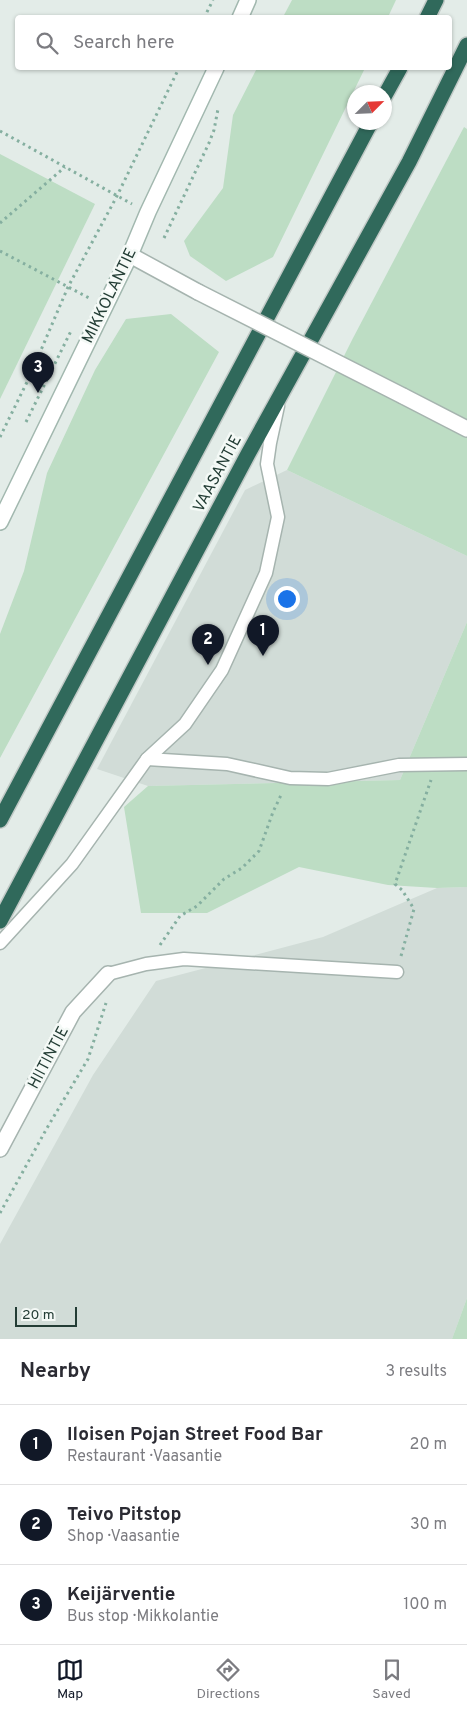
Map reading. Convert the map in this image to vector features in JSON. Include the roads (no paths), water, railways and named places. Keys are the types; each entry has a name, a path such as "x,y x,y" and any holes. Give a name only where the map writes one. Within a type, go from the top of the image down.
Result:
{"highway":[{"path":"428,15 436,0"},
{"name":"VAASANTIE","path":"0,921 281,394 409,162 467,45"},
{"path":"391,85 399,70"},
{"name":"VAASANTIE","path":"0,820 367,130"}],"street":[{"path":"241,15 248,0"},
{"name":"MIKKOLANTIE","path":"0,522 130,255 148,212 215,70"},
{"path":"130,255 198,292 467,428"},
{"name":"HIITINTIE","path":"0,1149 73,1012 108,974"}],"lane":[{"path":"0,943 72,864 147,759 185,724 222,670 266,574 278,517 268,464 270,443 281,394"},
{"path":"147,759 227,764 290,778 328,779 399,765 467,764"},
{"path":"108,974 146,964 184,959 397,972"}],"place":[{"name":"Keijärventie","path":"38,393"},
{"name":"Iloisen Pojan Street Food Bar","path":"263,656"},
{"name":"Teivo Pitstop","path":"208,665"}]}
